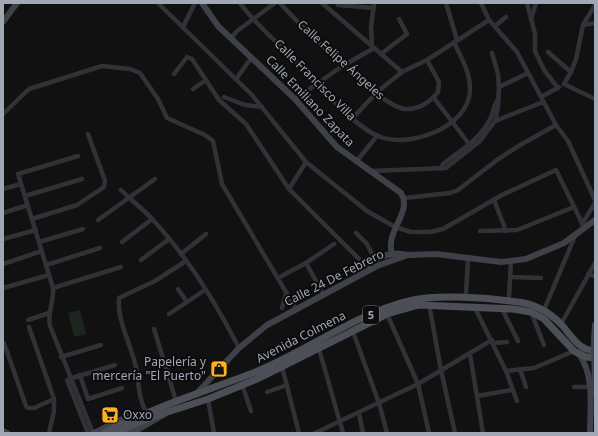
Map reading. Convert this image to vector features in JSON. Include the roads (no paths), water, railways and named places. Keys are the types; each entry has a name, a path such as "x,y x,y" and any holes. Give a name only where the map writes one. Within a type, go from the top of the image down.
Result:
{"main road":[{"name":"Avenida Colmena","path":"150,418 176,401 196,392 254,373 353,323 379,311 412,300 445,297 519,302 544,310 561,324 582,348 594,357"},
{"name":"Avenida Colmena","path":"319,348 387,314 413,306 429,304 474,306 531,312 544,319 576,353 594,357"},
{"name":"5","path":"114,433 150,418 208,399 282,367 319,348"},
{"name":"5","path":"104,433 137,417 150,418"}],"street":[{"path":"3,22 17,3"},
{"path":"158,3 236,79 262,107 306,162 367,211 395,228 411,232 430,232 443,229 457,222 468,213 502,195 556,170 583,226"},
{"path":"183,27 195,3"},
{"name":"Calle Emiliano Zapata","path":"202,3 213,20 295,99 336,146 396,190 404,198"},
{"name":"Calle Francisco Villa","path":"240,3 253,18 353,118 377,136 399,140 424,137 452,122 465,107 470,93 468,73 455,41 446,3"},
{"path":"231,38 253,18 275,3"},
{"name":"Calle Felipe Ángeles","path":"280,3 344,66 376,93 395,106 404,109 418,107 434,98"},
{"path":"322,3 402,72"},
{"path":"481,3 489,20 517,52 556,126 568,141 595,201 583,226"},
{"path":"527,3 535,34 536,51 544,70 558,88"},
{"path":"531,19 536,3"},
{"path":"338,5 374,5 371,27 373,47"},
{"path":"371,171 446,168 480,141 495,121 542,100 564,84 571,72 583,25 595,5"},
{"path":"495,26 506,17"},
{"path":"380,54 407,34 399,19"},
{"path":"353,118 376,93 402,72 427,60 489,20"},
{"path":"583,25 595,23"},
{"path":"295,99 373,47"},
{"path":"548,52 571,72"},
{"path":"492,53 499,87 495,121"},
{"path":"174,74 185,59 189,57 192,59 206,80 246,124 289,189 366,266"},
{"path":"236,79 252,57"},
{"path":"427,60 439,82 438,92 434,98 469,144"},
{"path":"3,114 29,89 102,66 130,69 140,73 158,99 167,118 205,135 212,141 222,184 296,309"},
{"path":"499,87 528,73"},
{"path":"193,89 206,80"},
{"path":"564,84 595,99"},
{"path":"222,98 245,105 262,107"},
{"path":"442,168 443,164 477,138 489,122 497,101"},
{"path":"392,253 391,240 405,208 404,198 450,193 458,190 497,160 520,145 556,126"},
{"path":"32,219 77,205 104,187 105,181 88,134"},
{"path":"356,162 377,136"},
{"path":"78,156 18,174 53,288 54,294 49,313 50,326 89,432 129,416 137,417"},
{"path":"289,189 306,162"},
{"path":"25,196 82,178"},
{"path":"98,220 155,179"},
{"path":"3,189 21,184"},
{"path":"121,190 152,219 181,254 220,312 239,348"},
{"path":"494,200 506,231"},
{"path":"3,213 28,205"},
{"path":"480,231 517,230 574,207"},
{"path":"122,242 152,219"},
{"name":"Calle 24 De Febrero","path":"196,392 239,348 267,325 377,266 408,255 443,254 468,259 512,261 541,253 575,236 583,226 595,220"},
{"path":"39,242 83,229"},
{"path":"3,239 36,230"},
{"path":"356,233 367,244 375,260"},
{"path":"181,254 206,234"},
{"path":"544,310 575,236"},
{"path":"141,260 169,238"},
{"path":"278,278 306,263 334,244"},
{"path":"46,265 100,248"},
{"path":"3,264 42,251"},
{"path":"355,279 366,266 375,260 392,253 408,255"},
{"path":"466,294 468,259"},
{"path":"150,418 141,402 136,366 124,331 119,308 120,296 155,281 186,261"},
{"path":"509,296 512,261"},
{"path":"306,263 324,295"},
{"path":"561,324 595,263"},
{"path":"53,288 121,267"},
{"path":"588,274 595,276"},
{"path":"3,288 49,275"},
{"path":"510,277 541,278"},
{"path":"178,289 187,302"},
{"path":"169,314 205,290"},
{"path":"282,308 286,294"},
{"path":"429,304 441,370 455,433"},
{"path":"474,306 506,370 511,390 517,401"},
{"path":"502,309 518,341"},
{"path":"531,312 544,345"},
{"path":"28,320 49,313"},
{"path":"387,314 418,384 429,433"},
{"path":"595,325 595,394"},
{"path":"29,327 54,399 54,411 49,433"},
{"path":"154,329 176,401"},
{"path":"353,332 379,403 387,433"},
{"path":"316,433 340,423 418,384 492,342 507,342"},
{"path":"4,343 26,406 28,408 34,408 54,399"},
{"path":"61,357 101,344"},
{"path":"319,348 343,433"},
{"path":"506,370 534,368 576,353 586,366 589,377 590,433"},
{"path":"470,354 483,433"},
{"path":"69,377 115,365"},
{"path":"282,367 299,433"},
{"path":"520,369 526,387"},
{"path":"589,377 595,370"},
{"path":"80,375 88,399 122,388"},
{"path":"242,384 251,411"},
{"path":"267,392 287,385"},
{"path":"574,387 589,386"},
{"path":"477,396 511,390"},
{"path":"208,399 214,433"},
{"path":"358,414 363,433"},
{"path":"124,433 147,422 150,418"},
{"path":"132,433 150,418"},
{"path":"3,431 7,433"}],"place":[{"name":"Papelería y mercería \"El Puerto\"","path":"219,369"},
{"name":"Oxxo","path":"110,415"}]}
